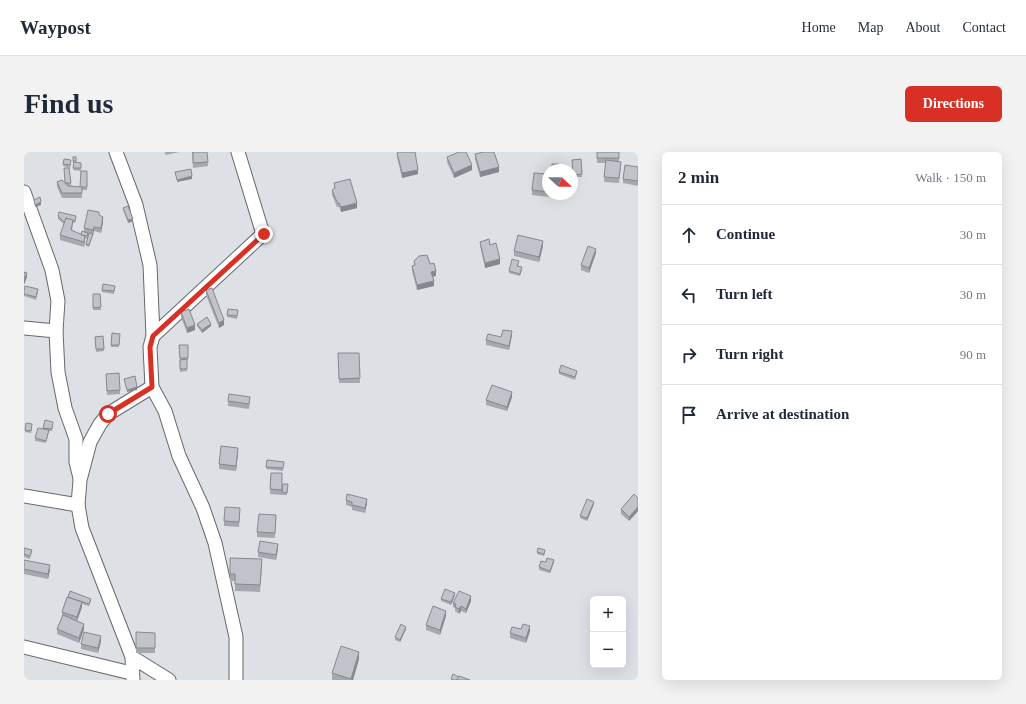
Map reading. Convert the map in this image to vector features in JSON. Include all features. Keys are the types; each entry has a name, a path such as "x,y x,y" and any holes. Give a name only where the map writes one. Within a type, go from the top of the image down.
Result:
{"street":[{"path":"116,152 136,204 150,265 153,336 150,347 152,387 165,411 179,456 203,508 215,542 236,637 236,680"},
{"path":"153,336 264,234 238,152"},
{"path":"24,192 52,270 58,301 56,331 58,372 64,408 76,439 76,462 80,480"},
{"path":"24,328 56,331"},
{"path":"24,647 132,676 132,658 82,528 78,505 80,480 90,442 100,424 108,414 152,387"},
{"path":"24,496 78,505"},
{"path":"132,658 169,680"}],"building":[{"path":"193,152 207,152 208,162 193,163"},
{"path":"398,152 415,152 418,170 402,173"},
{"path":"459,152 466,152 472,165 454,173 447,157"},
{"path":"494,152 499,167 480,172 475,154"},
{"path":"597,152 619,152 619,158 597,158"},
{"path":"73,157 76,157 76,161 73,161"},
{"path":"64,159 71,160 70,165 63,164"},
{"path":"581,159 582,174 578,174 578,164 572,164 572,160"},
{"path":"606,160 621,162 619,178 604,177"},
{"path":"74,162 81,163 81,168 73,168"},
{"path":"625,165 638,167 638,181 623,179"},
{"path":"64,168 69,168 71,183 65,183"},
{"path":"191,169 192,176 177,180 175,172"},
{"path":"81,171 87,171 87,187 80,187"},
{"path":"534,173 542,174 542,191 532,190"},
{"path":"350,179 357,203 341,207 332,190 335,188 334,183"},
{"path":"62,180 68,186 82,187 82,193 62,193 57,182"},
{"path":"40,197 41,202 35,205 34,200"},
{"path":"128,206 133,219 128,220 123,208"},
{"path":"88,210 99,212 99,215 103,217 101,228 94,227 93,230 84,228"},
{"path":"59,212 76,216 75,221 66,218 64,222 58,216"},
{"path":"66,218 73,220 71,230 85,236 84,242 60,235"},
{"path":"82,231 88,233 87,236 81,235"},
{"path":"89,233 93,234 89,245 86,244"},
{"path":"518,235 543,241 539,257 514,251"},
{"path":"489,239 490,245 496,243 500,259 485,263 480,242"},
{"path":"588,246 596,249 589,268 581,265"},
{"path":"427,255 430,264 434,263 436,271 431,272 434,281 417,285 412,266 415,265 414,261 419,256"},
{"path":"512,259 519,261 517,266 522,267 520,274 509,271"},
{"path":"24,272 27,273 24,280"},
{"path":"103,284 115,286 114,291 102,290"},
{"path":"25,286 38,289 36,297 24,294"},
{"path":"212,288 224,320 219,323 206,290"},
{"path":"93,294 100,294 101,307 93,308"},
{"path":"189,309 195,325 187,328 181,312"},
{"path":"228,309 238,310 237,316 227,315"},
{"path":"207,317 211,324 202,330 197,324"},
{"path":"503,330 512,331 509,346 486,340 488,334 501,337"},
{"path":"112,333 120,334 119,345 111,345"},
{"path":"103,336 104,349 96,349 95,337"},
{"path":"179,345 188,345 188,358 180,358"},
{"path":"338,353 359,353 360,378 339,379"},
{"path":"187,359 187,369 180,369 180,360"},
{"path":"561,365 577,371 575,377 559,372"},
{"path":"119,373 120,390 107,391 106,374"},
{"path":"135,376 137,387 127,390 124,379"},
{"path":"492,385 512,392 507,407 486,400"},
{"path":"229,394 250,397 249,404 228,401"},
{"path":"45,420 53,422 52,429 43,428"},
{"path":"26,423 32,424 31,431 25,430"},
{"path":"38,428 49,430 46,441 35,438"},
{"path":"221,446 238,448 236,466 219,464"},
{"path":"267,460 284,462 283,468 266,467"},
{"path":"271,473 282,473 282,490 270,489"},
{"path":"283,484 288,484 287,493 282,492"},
{"path":"347,494 367,499 365,508 352,505 352,502 346,500"},
{"path":"634,494 638,498 638,507 629,517 621,509"},
{"path":"587,499 594,502 587,518 580,516"},
{"path":"225,507 240,508 239,522 224,521"},
{"path":"259,514 276,515 275,533 257,532"},
{"path":"260,541 278,544 276,555 258,552"},
{"path":"24,548 32,550 30,556 24,554"},
{"path":"538,548 545,550 544,554 537,552"},
{"path":"230,558 262,559 260,585 235,584 235,574 230,574"},
{"path":"547,558 554,560 550,571 539,567 541,561 546,562"},
{"path":"24,560 50,565 48,574 24,569"},
{"path":"445,589 455,593 451,602 441,599"},
{"path":"70,591 91,599 89,604 68,597"},
{"path":"459,591 471,596 466,609 461,606 459,609 455,607 456,604 453,603"},
{"path":"67,597 82,602 77,617 62,612"},
{"path":"433,606 446,611 440,630 426,625"},
{"path":"63,615 84,624 79,638 57,629"},
{"path":"401,624 406,627 400,640 395,637"},
{"path":"523,624 530,626 526,638 510,633 512,627 521,629"},
{"path":"84,632 101,636 98,648 81,644"},
{"path":"136,632 155,633 155,648 136,648"},
{"path":"341,646 359,652 351,679 332,673"},
{"path":"453,674 459,677 457,680 451,679"},
{"path":"459,676 470,680 457,680"}],"route":[{"path":"108,414 152,387 150,347 153,336 264,234"}]}
